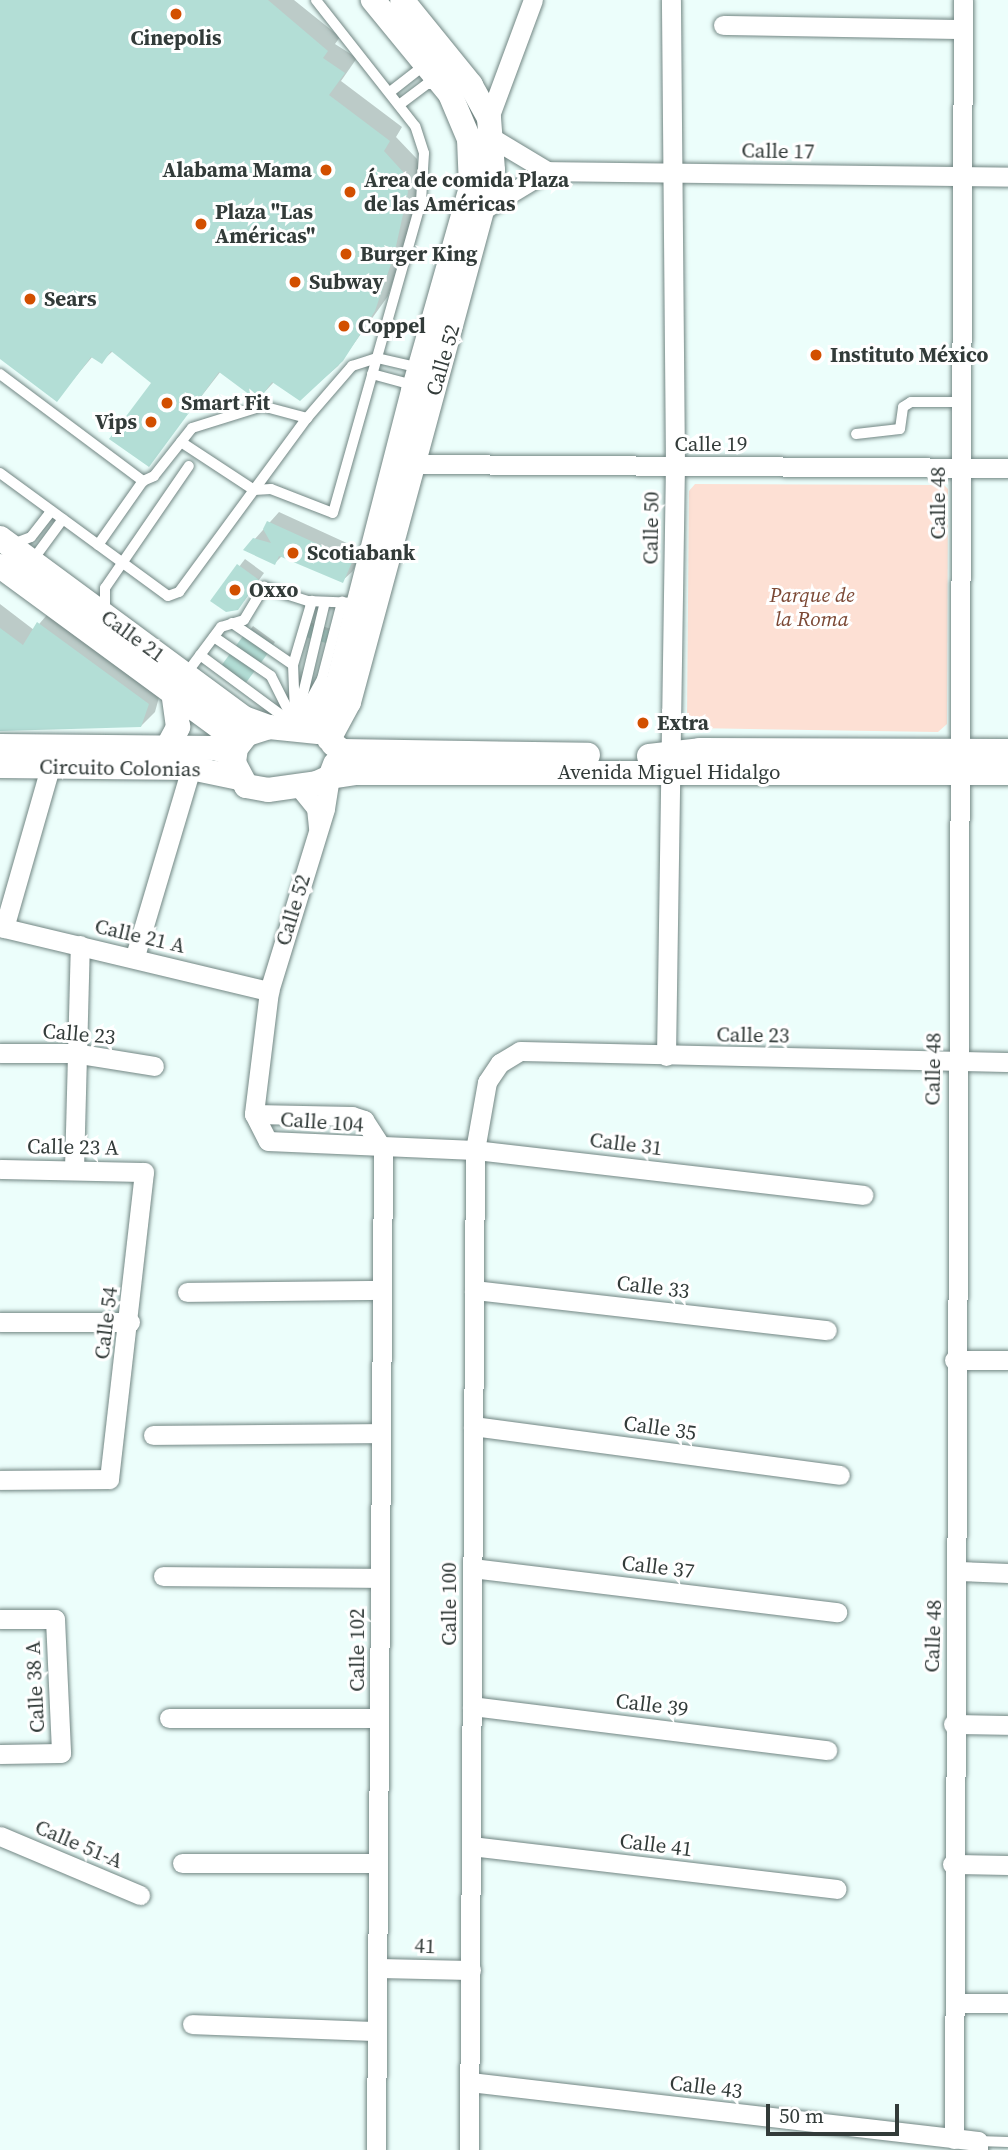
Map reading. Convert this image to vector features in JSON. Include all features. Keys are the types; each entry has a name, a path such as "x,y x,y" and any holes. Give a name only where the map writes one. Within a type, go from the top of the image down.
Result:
{"street":[{"name":"Calle 52","path":"300,727 316,721 338,683 421,361 471,187 468,139 443,85 373,0"},
{"path":"402,0 471,85 491,128 547,171 486,208"},
{"path":"491,128 533,0"},
{"name":"Calle 50","path":"666,1056 675,466 671,0"},
{"name":"Calle 48","path":"954,2139 952,1864 958,1571 954,1360 955,1063 962,760 960,467 963,0"},
{"path":"723,25 962,29"},
{"name":"Calle 52","path":"331,741 349,702 358,605 414,464 486,208 491,128"},
{"name":"Calle 17","path":"547,171 1008,177"},
{"name":"Calle 19","path":"414,464 1008,468"},
{"name":"Calle 21","path":"12,558 105,615 179,684 237,758"},
{"name":"Calle 21","path":"12,558 179,684 244,718 269,727"},
{"path":"167,748 178,727 179,684"},
{"path":"300,727 331,741 335,765 330,778 299,787 257,789 237,758 254,730 300,727"},
{"name":"Avenida Miguel Hidalgo","path":"331,741 342,751 671,764"},
{"name":"Circuito Colonias","path":"0,746 54,756 191,768 237,758"},
{"name":"Circuito Colonias","path":"0,766 54,756 167,748 215,748 237,758"},
{"name":"Avenida Miguel Hidalgo","path":"330,778 355,773 671,764 700,750 962,760 1008,751"},
{"path":"2,927 54,756"},
{"name":"Avenida Miguel Hidalgo","path":"962,760 1008,773"},
{"path":"135,956 191,768"},
{"name":"Calle 52","path":"268,991 318,828 330,778"},
{"path":"299,787 316,808 318,828"},
{"name":"Calle 21 A","path":"2,927 135,956 268,991"},
{"path":"74,1168 74,1053 80,945"},
{"name":"Calle 104","path":"268,991 254,1114 268,1141 383,1149"},
{"name":"Calle 23","path":"500,1063 520,1051 955,1063 1008,1062"},
{"name":"Calle 23","path":"0,1053 74,1053 154,1066"},
{"name":"Calle 100","path":"470,2150 475,1150 487,1082 500,1063"},
{"name":"Calle 104","path":"254,1114 352,1116 364,1120 383,1149"},
{"name":"Calle 31","path":"383,1149 475,1150 863,1195"},
{"name":"Calle 102","path":"376,2150 383,1149"},
{"name":"Calle 23 A","path":"0,1169 74,1168 144,1172"},
{"name":"Calle 54","path":"0,1480 109,1479 130,1322 144,1172"},
{"path":"187,1292 382,1290"},
{"name":"Calle 33","path":"474,1290 827,1331"},
{"path":"0,1322 130,1322"},
{"path":"954,1360 1008,1360"},
{"name":"Calle 35","path":"473,1426 840,1475"},
{"path":"153,1435 381,1433"},
{"name":"Calle 37","path":"472,1568 837,1612"},
{"path":"958,1571 1008,1573"},
{"path":"163,1576 380,1578"},
{"name":"Calle 38 A","path":"0,1619 55,1619 61,1753 0,1754"},
{"name":"Calle 39","path":"472,1706 827,1750"},
{"path":"169,1717 379,1718"},
{"path":"953,1724 1008,1725"},
{"name":"Calle 51-A","path":"0,1836 140,1895"},
{"name":"Calle 41","path":"471,1846 836,1889"},
{"path":"182,1863 378,1863"},
{"path":"952,1864 1008,1864"},
{"name":"41","path":"377,1968 471,1970"},
{"path":"955,2003 1008,2003"},
{"path":"192,2024 377,2031"},
{"name":"Calle 43","path":"470,2082 954,2139 978,2145"}],"lane":[{"path":"181,442 254,490 271,489 332,513 421,201 424,153 415,126 316,0"},
{"path":"390,92 418,70 419,55"},
{"path":"399,105 427,84 443,85"},
{"path":"0,473 168,596 179,592 307,418 352,366 377,358 411,366 421,361"},
{"path":"0,374 143,481"},
{"path":"372,374 405,383 413,391"},
{"path":"856,434 900,429 903,407 911,402 961,402"},
{"path":"98,545 143,481 154,476 192,428 261,406 307,418"},
{"path":"105,615 105,588 189,466"},
{"path":"12,558 51,511"},
{"path":"12,558 63,519"},
{"path":"179,684 221,627 244,620 264,587 312,601 358,605"},
{"path":"300,727 293,665 312,601"},
{"path":"300,727 325,601"},
{"path":"232,623 293,665"},
{"path":"214,637 271,676 300,727"},
{"path":"200,655 300,727"},
{"path":"978,2145 1008,2142"}],"green space":[{"name":"Parque de la Roma","path":"695,484 944,485 948,489 947,724 938,732 693,728 687,720 689,491"}],"building":[{"name":"Plaza \"Las Américas\"","path":"0,0 268,0 328,51 323,58 345,73 329,95 390,141 384,151 404,173 408,192 394,255 375,311 343,361 300,401 272,382 258,401 219,372 149,467 109,439 151,383 111,351 102,364 91,357 57,402 0,359"},
{"name":"Scotiabank","path":"267,521 353,560 343,583 279,556 275,565 243,550 253,538 271,543 263,529"},
{"name":"Oxxo","path":"237,564 259,580 238,610 226,612 210,601"},
{"path":"37,622 149,704 141,727 0,731 0,628 23,645"},
{"path":"305,624 340,634 336,646 302,636"},
{"path":"249,628 274,645 242,688 218,670"}],"place":[{"name":"Cinepolis","path":"176,14"},
{"name":"Alabama Mama","path":"326,170"},
{"name":"Área de comida Plaza de las Américas","path":"350,192"},
{"name":"Plaza \"Las Américas\"","path":"201,224"},
{"name":"Burger King","path":"346,254"},
{"name":"Subway","path":"295,282"},
{"name":"Sears","path":"30,299"},
{"name":"Coppel","path":"344,326"},
{"name":"Instituto México","path":"816,355"},
{"name":"Smart Fit","path":"167,403"},
{"name":"Vips","path":"151,422"},
{"name":"Scotiabank","path":"293,553"},
{"name":"Oxxo","path":"235,590"},
{"name":"Extra","path":"643,723"}]}
